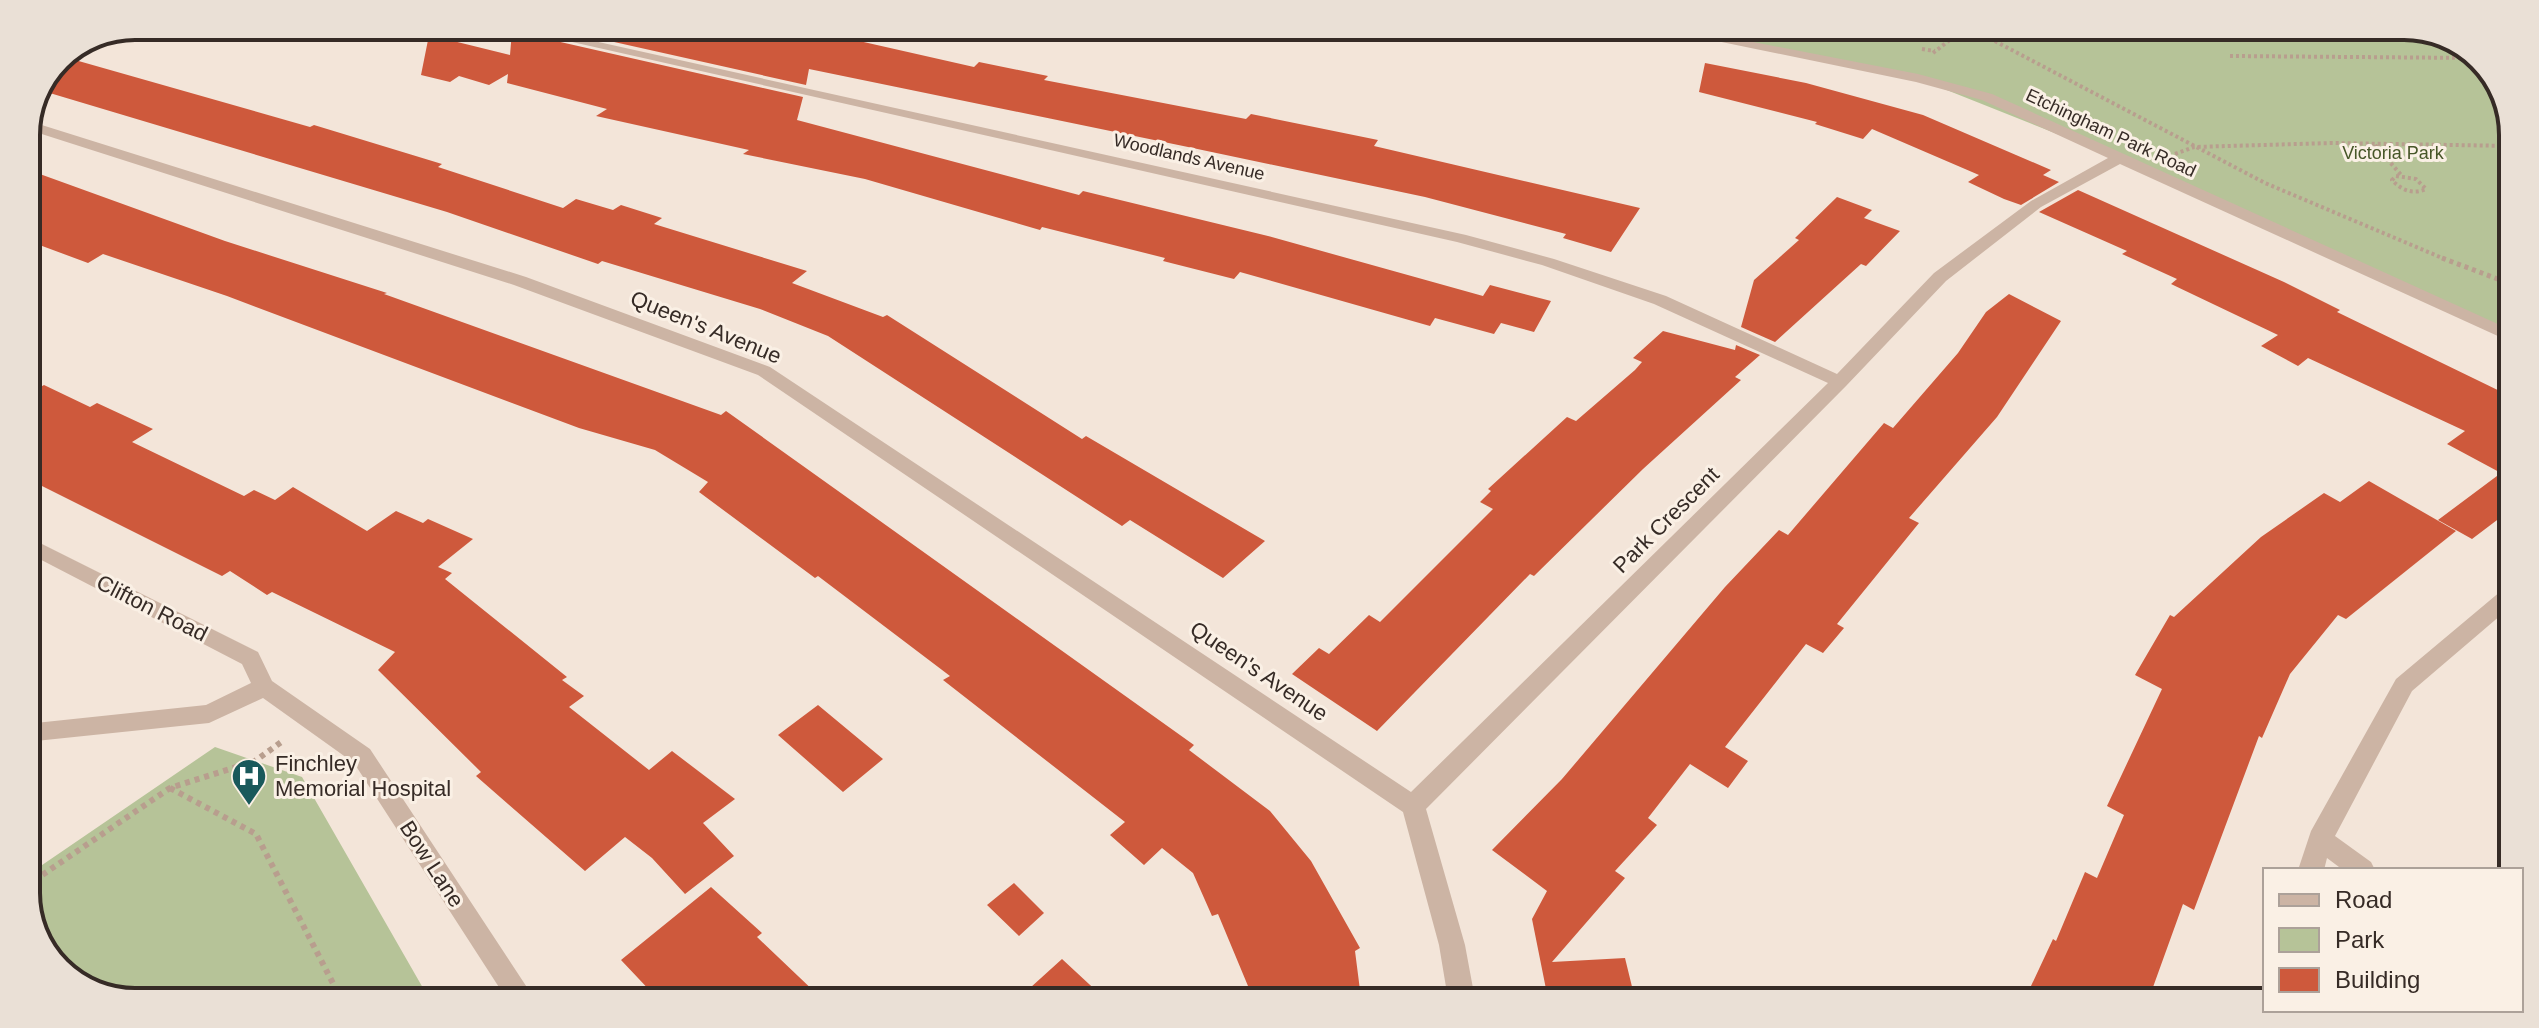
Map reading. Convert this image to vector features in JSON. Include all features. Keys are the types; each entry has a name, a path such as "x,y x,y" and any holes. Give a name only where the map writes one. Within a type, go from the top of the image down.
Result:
{"street":[{"name":"Woodlands Avenue","path":"570,40 1460,238 1548,262 1660,300 1840,382"},
{"name":"Etchingham Park Road","path":"1721,40 1918,78 1987,97 2499,332"},
{"name":"Queen's Avenue","path":"41,129 520,281 764,371 1413,806"},
{"name":"Park Crescent","path":"1413,806 1840,382 1940,277 2036,204 2118,159"},
{"name":"Clifton Road","path":"40,550 250,658 264,687"},
{"path":"2312,868 2320,839 2404,685 2499,605"},
{"path":"40,732 209,714 264,687"},
{"name":"Bow Lane","path":"264,687 362,756 514,988"},
{"path":"1413,806 1452,945 1460,988"},
{"path":"2320,839 2359,868"}],"path":[{"path":"1995,40 2265,183 2388,237 2499,279"},
{"path":"2230,56 2459,58"},
{"path":"2374,144 2402,176 2420,181 2426,189 2417,192 2401,188 2392,180 2402,176"},
{"path":"2194,147 2499,146"},
{"path":"40,876 170,788 255,761 310,721"},
{"path":"170,788 256,834 335,988"}],"green space":[{"name":"Victoria Park","path":"1718,40 2404,40 2435,45 2471,68 2486,87 2496,110 2499,129 2499,331 2125,161 1919,79"},
{"name":"Finchley Memorial Hospital","path":"215,747 302,777 423,988 135,988 104,983 68,960 50,935 40,899 40,866"}],"building":[{"path":"428,40 449,40 510,55 511,40 552,40 803,97 797,120 1079,195 1083,191 1268,236 1483,296 1490,285 1551,301 1534,332 1501,323 1494,334 1435,318 1430,326 1240,272 1234,279 1163,261 1165,258 1042,227 1040,230 865,179 743,154 749,150 596,116 607,109 507,83 508,74 489,85 459,76 450,82 421,75"},
{"path":"605,40 855,40 974,67 979,62 1048,76 1044,80 1246,119 1251,114 1378,140 1374,146 1640,208 1611,252 1563,238 1566,234 1425,197 1188,147 809,69 806,85"},
{"path":"77,60 310,127 314,125 442,164 438,167 563,208 576,199 613,210 621,205 662,218 654,224 807,271 792,283 883,317 887,315 1082,439 1086,436 1265,541 1223,578 1130,520 1122,526 828,336 760,309 602,261 598,264 447,212 50,93 56,82"},
{"path":"1705,63 1806,83 1923,115 2051,170 2043,175 2059,182 2021,205 1968,182 1979,175 1872,129 1863,139 1815,124 1817,122 1699,92"},
{"path":"40,174 225,241 387,293 384,294 721,415 726,411 1194,745 1189,750 1270,811 1311,861 1360,948 1355,951 1360,988 1249,988 1218,914 1212,916 1193,873 1162,848 1144,865 1110,835 1125,822 943,680 950,676 818,576 815,578 699,492 708,482 655,450 579,428 227,296 103,254 88,263 40,245"},
{"path":"2078,190 2284,282 2340,310 2337,312 2499,391 2499,472 2447,444 2465,431 2308,358 2298,366 2261,346 2278,335 2171,284 2177,279 2122,254 2127,251 2039,212"},
{"path":"1837,197 1872,210 1864,218 1900,231 1866,266 1861,264 1775,342 1741,327 1754,280 1799,240 1795,238"},
{"path":"2009,294 2061,321 1997,417 1909,518 1919,523 1837,624 1844,628 1823,653 1806,644 1725,747 1748,761 1728,788 1690,764 1648,818 1657,825 1615,871 1625,878 1552,962 1625,958 1632,988 1546,988 1532,919 1547,891 1492,850 1562,779 1725,587 1779,530 1788,535 1884,423 1893,428 1958,353 1986,312"},
{"path":"1663,331 1735,350 1736,345 1760,355 1735,377 1741,380 1643,469 1534,576 1530,574 1377,731 1292,674 1319,648 1329,654 1369,615 1380,622 1493,509 1480,502 1491,491 1488,489 1567,417 1576,421 1635,370 1642,362 1633,358"},
{"path":"44,385 90,407 97,403 153,429 132,442 244,496 254,490 275,500 293,487 367,531 396,511 423,523 428,519 473,539 438,567 452,573 445,579 567,677 562,680 584,696 569,707 649,770 672,751 735,799 703,823 734,856 685,894 652,858 625,837 585,871 476,776 481,772 378,670 395,652 272,592 267,595 230,571 222,576 40,485 40,387"},
{"path":"2499,474 2499,519 2472,539 2438,520"},
{"path":"2369,481 2456,531 2346,619 2338,615 2290,674 2262,738 2259,736 2194,910 2183,904 2153,988 2030,988 2053,939 2056,941 2085,872 2097,878 2124,815 2107,806 2162,689 2135,675 2170,615 2174,617 2261,537 2324,493 2340,502"},
{"path":"818,705 883,759 843,792 778,735"},
{"path":"1014,883 1044,913 1019,936 987,905"},
{"path":"711,887 762,933 757,937 811,988 647,988 621,960"},
{"path":"1062,959 1093,988 1030,988"}],"place":[{"name":"Finchley Memorial Hospital","path":"249,807"}]}
